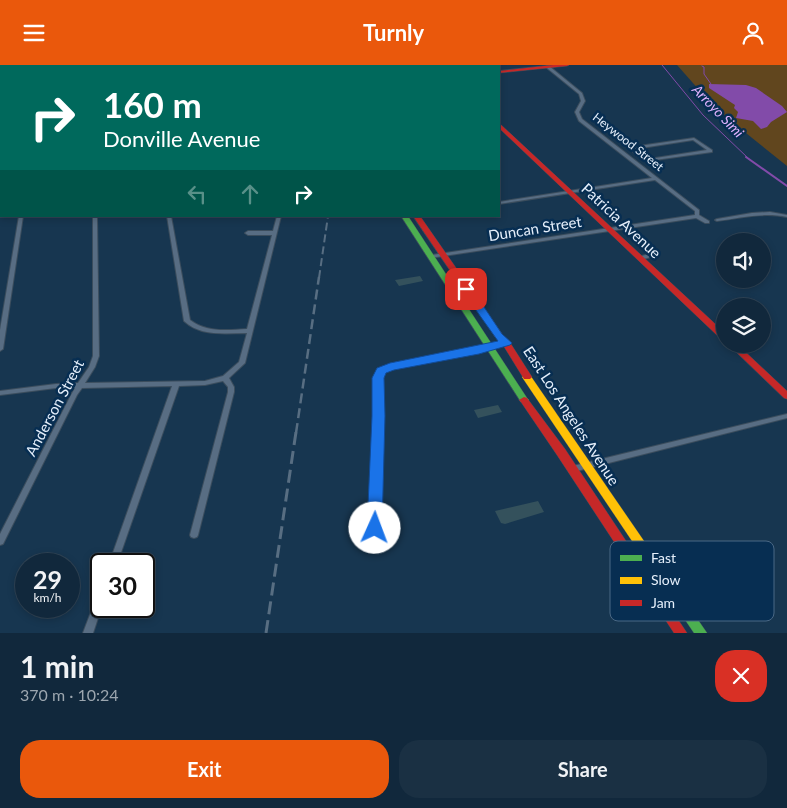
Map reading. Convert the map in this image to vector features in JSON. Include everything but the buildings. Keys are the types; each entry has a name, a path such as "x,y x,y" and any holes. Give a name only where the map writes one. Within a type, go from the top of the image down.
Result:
{"main road":[{"path":"500,72 567,65"},
{"name":"Patricia Avenue","path":"500,126 716,329"},
{"name":"East Los Angeles Avenue","path":"405,217 535,417 573,469 620,541"},
{"name":"East Los Angeles Avenue","path":"418,217 498,336 506,343 638,541"},
{"path":"742,353 787,396"},
{"name":"East Los Angeles Avenue","path":"673,621 681,633"},
{"name":"East Los Angeles Avenue","path":"693,621 701,633"}],"street":[{"name":"Heywood Street","path":"546,66 581,94 583,101 577,112 580,120 707,222"},
{"path":"625,156 636,154 648,160 711,151 694,139 632,148 636,154"},
{"path":"500,203 655,179"},
{"name":"Duncan Street","path":"432,257 610,230 697,213"},
{"path":"717,220 759,214 781,214 787,216"},
{"path":"0,349 21,217"},
{"name":"Anderson Street","path":"0,542 96,356 95,217"},
{"path":"169,217 187,321 194,327 205,330 250,331"},
{"path":"0,393 31,388 205,383 225,378 233,373 242,363 279,217"},
{"path":"248,233 275,233"},
{"path":"640,258 650,256"},
{"path":"375,528 378,378 381,371 390,367 506,343"},
{"path":"194,535 231,392 231,387 225,378"},
{"path":"117,553 176,384"},
{"path":"573,469 787,416"},
{"path":"88,633 93,618"}],"shaded area":[{"path":"677,65 787,65 787,166 716,109"},
{"path":"709,84 746,85 756,88 782,106 787,112 771,122 767,127 761,129 753,121 736,118 738,112 734,108 735,105 709,88"}],"waterway":[{"name":"Arroyo Simi","path":"662,65 703,115 748,158"},
{"path":"702,66 704,67 704,74 711,84"},
{"name":"Arroyo Simi","path":"746,157 787,186"}],"railway":[{"path":"319,278 328,217"},
{"path":"296,433 319,277"},
{"path":"266,633 296,432"}],"traffic: fast":[{"path":"405,217 524,400"},
{"path":"693,621 701,633"}],"traffic: slow":[{"path":"527,377 638,541"}],"traffic: jam":[{"path":"500,72 567,65"},
{"path":"500,126 716,330"},
{"path":"417,217 499,336 506,343 527,377"},
{"path":"742,353 787,396"},
{"path":"524,400 620,541"},
{"path":"673,621 681,633"}],"route":[{"path":"375,528 378,378 381,371 390,367 506,343 498,336 466,289"}]}
